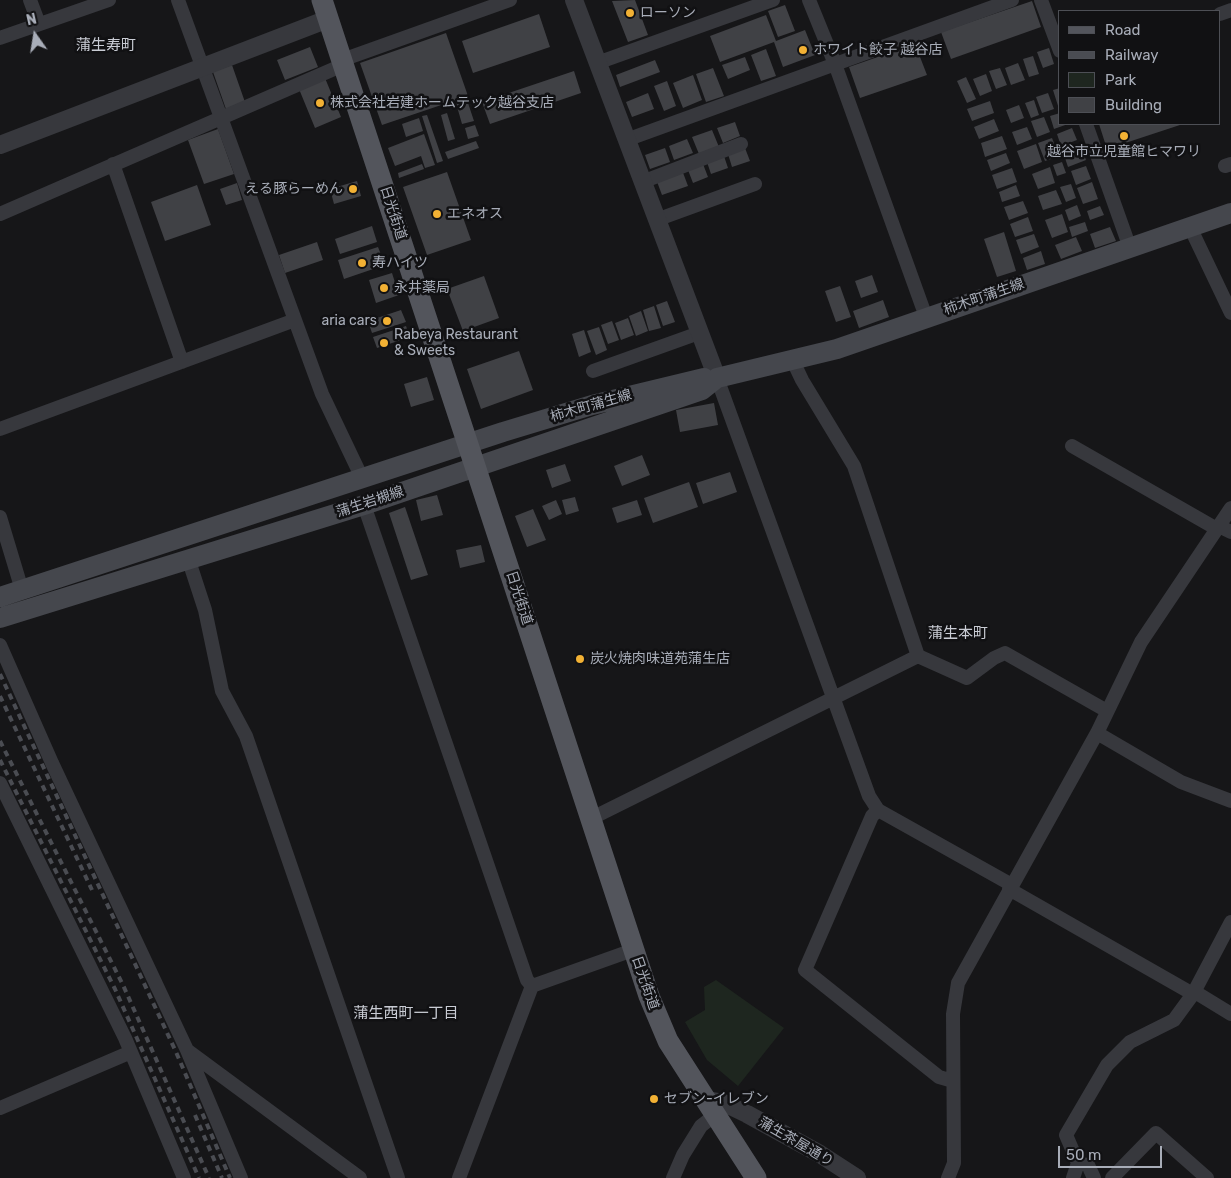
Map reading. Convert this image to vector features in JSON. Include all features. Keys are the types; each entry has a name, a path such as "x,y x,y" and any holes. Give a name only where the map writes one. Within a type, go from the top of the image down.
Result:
{"main road":[{"name":"日光街道","path":"325,10 590,819 658,1020 668,1041 756,1178"},
{"name":"柿木町蒲生線","path":"468,444 592,405 696,379 726,376 837,349 1231,212"},
{"name":"蒲生岩槻線","path":"0,618 188,558 364,505 702,390 726,376"},
{"name":"蒲生岩槻線","path":"0,597 181,540 468,444"}],"street":[{"path":"30,0 39,24"},
{"path":"0,38 108,0"},
{"path":"178,0 322,394 362,478"},
{"path":"0,214 222,118 343,62 510,0"},
{"path":"574,0 699,333 726,376 834,697 869,796 878,810 1231,1014"},
{"path":"597,63 773,0"},
{"path":"809,0 926,317"},
{"path":"626,140 1012,0"},
{"path":"1041,0 1058,46"},
{"path":"0,145 203,67 325,10"},
{"path":"1086,125 1130,248"},
{"path":"642,182 741,144"},
{"path":"113,164 182,362"},
{"path":"656,220 755,184"},
{"path":"1190,227 1231,313"},
{"path":"0,429 295,320"},
{"path":"593,371 699,333"},
{"path":"793,361 802,380 854,466 918,656 967,678 1005,652 1107,712"},
{"path":"1072,446 1222,529"},
{"path":"364,505 524,971 532,986 460,1178"},
{"path":"948,1178 954,1163 953,1014 958,983 1097,733 1146,635 1222,529 1231,508"},
{"path":"0,517 22,590"},
{"path":"188,558 205,610 222,690 246,736 398,1178"},
{"path":"0,645 52,763 187,1050 242,1178"},
{"path":"590,819 918,656"},
{"path":"1097,733 1181,782 1231,801"},
{"path":"0,783 131,1052 184,1178"},
{"path":"878,810 872,816 805,970 939,1077 953,1081"},
{"path":"1073,1178 1078,1163 1066,1135 1107,1065 1130,1042 1174,1020 1194,993 1231,922"},
{"path":"532,986 634,950"},
{"path":"187,1050 353,1176"},
{"path":"0,1108 131,1052"},
{"name":"蒲生茶屋通り","path":"710,1107 724,1103 820,1154 856,1178"},
{"path":"673,1178 683,1155 710,1107"},
{"path":"1112,1178 1156,1133 1208,1178"},
{"path":"1078,1163 1088,1166 1094,1178"}],"green space":[{"path":"716,980 784,1028 738,1086 707,1060 685,1022 705,1010 704,987"}],"building":[{"path":"635,0 648,35 628,42 612,1"},
{"path":"1032,1 1041,27 951,59 941,32"},
{"path":"785,5 795,31 778,37 768,11"},
{"path":"539,14 550,47 473,73 462,41"},
{"path":"766,15 776,41 805,30 815,55 783,67 774,42 720,62 710,36"},
{"path":"446,33 468,96 382,125 360,63"},
{"path":"915,44 927,75 860,98 849,67"},
{"path":"310,47 318,67 285,80 277,60"},
{"path":"1049,48 1054,64 1043,68 1037,52"},
{"path":"766,49 776,76 761,81 751,55"},
{"path":"1033,56 1039,74 1029,77 1023,59"},
{"path":"745,57 750,70 728,79 722,65"},
{"path":"655,60 660,72 620,87 616,75"},
{"path":"1018,63 1025,80 1011,85 1005,68"},
{"path":"232,65 246,105 227,112 213,72"},
{"path":"713,68 724,96 706,102 696,74"},
{"path":"1000,68 1007,85 996,89 989,71"},
{"path":"574,71 581,93 490,124 482,102"},
{"path":"986,74 992,91 980,96 973,79"},
{"path":"693,75 702,100 683,108 673,83"},
{"path":"966,77 976,99 967,103 957,81"},
{"name":"株式会社岩建ホームテック越谷支店","path":"325,78 341,117 315,128 299,89"},
{"path":"667,81 676,106 664,111 654,86"},
{"path":"1058,89 1058,106 1053,90"},
{"path":"648,93 654,109 632,117 626,102"},
{"path":"1048,93 1054,109 1042,113 1036,97"},
{"path":"467,100 474,121 462,124 456,103"},
{"path":"1034,100 1039,115 1031,118 1025,103"},
{"path":"990,101 994,113 972,121 967,109"},
{"path":"1019,105 1024,118 1011,123 1006,110"},
{"path":"447,113 455,139 448,141 441,115"},
{"path":"1058,114 1058,125 1065,125 1054,129 1050,116"},
{"path":"427,115 443,161 437,163 422,116"},
{"path":"1044,117 1050,132 1037,137 1031,121"},
{"path":"419,118 423,131 406,137 402,124"},
{"path":"994,119 999,131 979,139 974,127"},
{"path":"735,122 740,136 723,143 717,128"},
{"path":"475,125 479,136 468,139 465,128"},
{"name":"越谷市立児童館ヒマワリ","path":"1099,125 1180,125 1107,149"},
{"path":"1027,127 1032,139 1017,145 1012,132"},
{"path":"1072,128 1077,140 1061,146 1057,134"},
{"path":"218,129 234,174 204,184 188,140"},
{"path":"712,130 719,147 699,154 692,137"},
{"path":"424,134 435,165 425,168 421,156 395,166 388,148"},
{"path":"1002,136 1007,149 985,157 981,143"},
{"path":"1052,138 1059,156 1045,161 1038,143"},
{"path":"687,139 693,153 674,160 669,146"},
{"path":"476,141 479,148 448,159 445,152"},
{"path":"1036,144 1042,162 1024,169 1017,151"},
{"path":"1080,145 1086,160 1068,167 1063,152"},
{"path":"665,148 670,162 650,169 645,155"},
{"path":"745,148 750,161 732,167 728,154"},
{"path":"1006,153 1010,163 991,171 987,160"},
{"path":"724,156 728,168 711,174 707,162"},
{"path":"1062,162 1066,173 1057,176 1053,165"},
{"path":"422,164 424,169 399,178 398,173"},
{"path":"703,164 708,177 693,183 688,170"},
{"path":"1086,166 1091,179 1076,185 1071,171"},
{"path":"1050,167 1055,183 1038,189 1032,174"},
{"path":"1012,168 1017,182 997,189 992,175"},
{"path":"682,170 688,186 662,195 656,179"},
{"name":"エネオス","path":"447,172 471,240 427,255 403,187"},
{"path":"357,181 361,196 334,204 330,189"},
{"path":"1092,182 1098,199 1083,204 1077,188"},
{"path":"237,183 242,200 226,205 220,189"},
{"path":"1071,184 1076,198 1066,202 1060,187"},
{"path":"197,185 211,225 165,241 151,202"},
{"path":"1016,185 1020,196 1002,202 999,192"},
{"path":"1056,190 1062,204 1043,210 1038,196"},
{"path":"1023,201 1028,213 1009,220 1004,207"},
{"path":"1077,205 1081,216 1069,221 1065,210"},
{"path":"1100,206 1104,215 1090,220 1087,211"},
{"path":"1062,214 1068,232 1052,238 1045,220"},
{"path":"1028,217 1033,231 1015,237 1010,224"},
{"path":"1085,222 1088,231 1072,237 1069,227"},
{"path":"372,226 377,242 340,254 335,239"},
{"path":"1110,227 1116,241 1095,248 1090,234"},
{"path":"1004,232 1016,271 997,277 984,239"},
{"path":"1034,234 1039,247 1021,254 1016,240"},
{"path":"1076,237 1082,251 1061,259 1055,245"},
{"path":"317,242 323,260 285,273 279,255"},
{"name":"寿ハイツ","path":"378,247 385,265 344,279 338,260"},
{"path":"1041,251 1045,264 1027,270 1023,258"},
{"name":"永井薬局","path":"392,273 399,295 376,303 369,280"},
{"path":"872,275 878,292 861,298 855,281"},
{"path":"484,276 499,318 463,331 447,289"},
{"path":"840,286 851,317 836,322 825,291"},
{"path":"883,300 889,317 859,328 853,311"},
{"path":"667,301 675,322 663,326 656,305"},
{"path":"654,306 661,328 649,331 643,310"},
{"name":"aria cars","path":"401,310 406,322 372,333 368,321"},
{"path":"641,311 648,331 636,336 629,316"},
{"path":"628,318 634,335 621,340 615,323"},
{"path":"612,321 619,340 608,344 601,325"},
{"name":"Rabeya Restaurant & Sweets","path":"406,326 410,337 377,348 373,337"},
{"path":"599,327 607,350 596,355 587,331"},
{"path":"584,330 591,352 579,357 572,334"},
{"path":"519,351 533,390 481,409 467,369"},
{"path":"427,377 434,400 411,407 404,384"},
{"path":"714,403 718,425 680,432 676,410"},
{"path":"642,455 650,475 622,486 614,466"},
{"path":"565,464 571,481 552,488 546,470"},
{"path":"730,472 737,492 703,504 696,483"},
{"path":"689,482 698,507 653,523 644,498"},
{"path":"437,495 443,515 421,521 416,500"},
{"path":"575,497 579,511 566,515 562,500"},
{"path":"556,500 562,514 549,520 542,506"},
{"path":"637,500 642,515 617,523 612,508"},
{"path":"405,507 428,575 411,580 389,513"},
{"path":"533,509 546,540 527,547 515,516"},
{"path":"481,545 485,562 460,568 456,550"}],"railway":[{"path":"0,674 176,1052 230,1178"},
{"path":"0,696 92,890"},
{"path":"0,741 123,985 209,1178"},
{"path":"0,760 115,989 199,1178"},
{"path":"195,1115 222,1178"}],"place":[{"name":"ローソン","path":"630,13"},
{"name":"ホワイト餃子 越谷店","path":"803,50"},
{"name":"株式会社岩建ホームテック越谷支店","path":"320,103"},
{"name":"越谷市立児童館ヒマワリ","path":"1124,136"},
{"name":"える豚らーめん","path":"353,189"},
{"name":"エネオス","path":"437,214"},
{"name":"寿ハイツ","path":"362,263"},
{"name":"永井薬局","path":"384,288"},
{"name":"aria cars","path":"387,321"},
{"name":"Rabeya Restaurant & Sweets","path":"384,343"},
{"name":"炭火焼肉味道苑蒲生店","path":"580,659"},
{"name":"セブン-イレブン","path":"654,1099"}],"district":[{"name":"蒲生寿町","path":"106,46"},
{"name":"蒲生本町","path":"958,634"},
{"name":"蒲生西町一丁目","path":"406,1014"}]}
